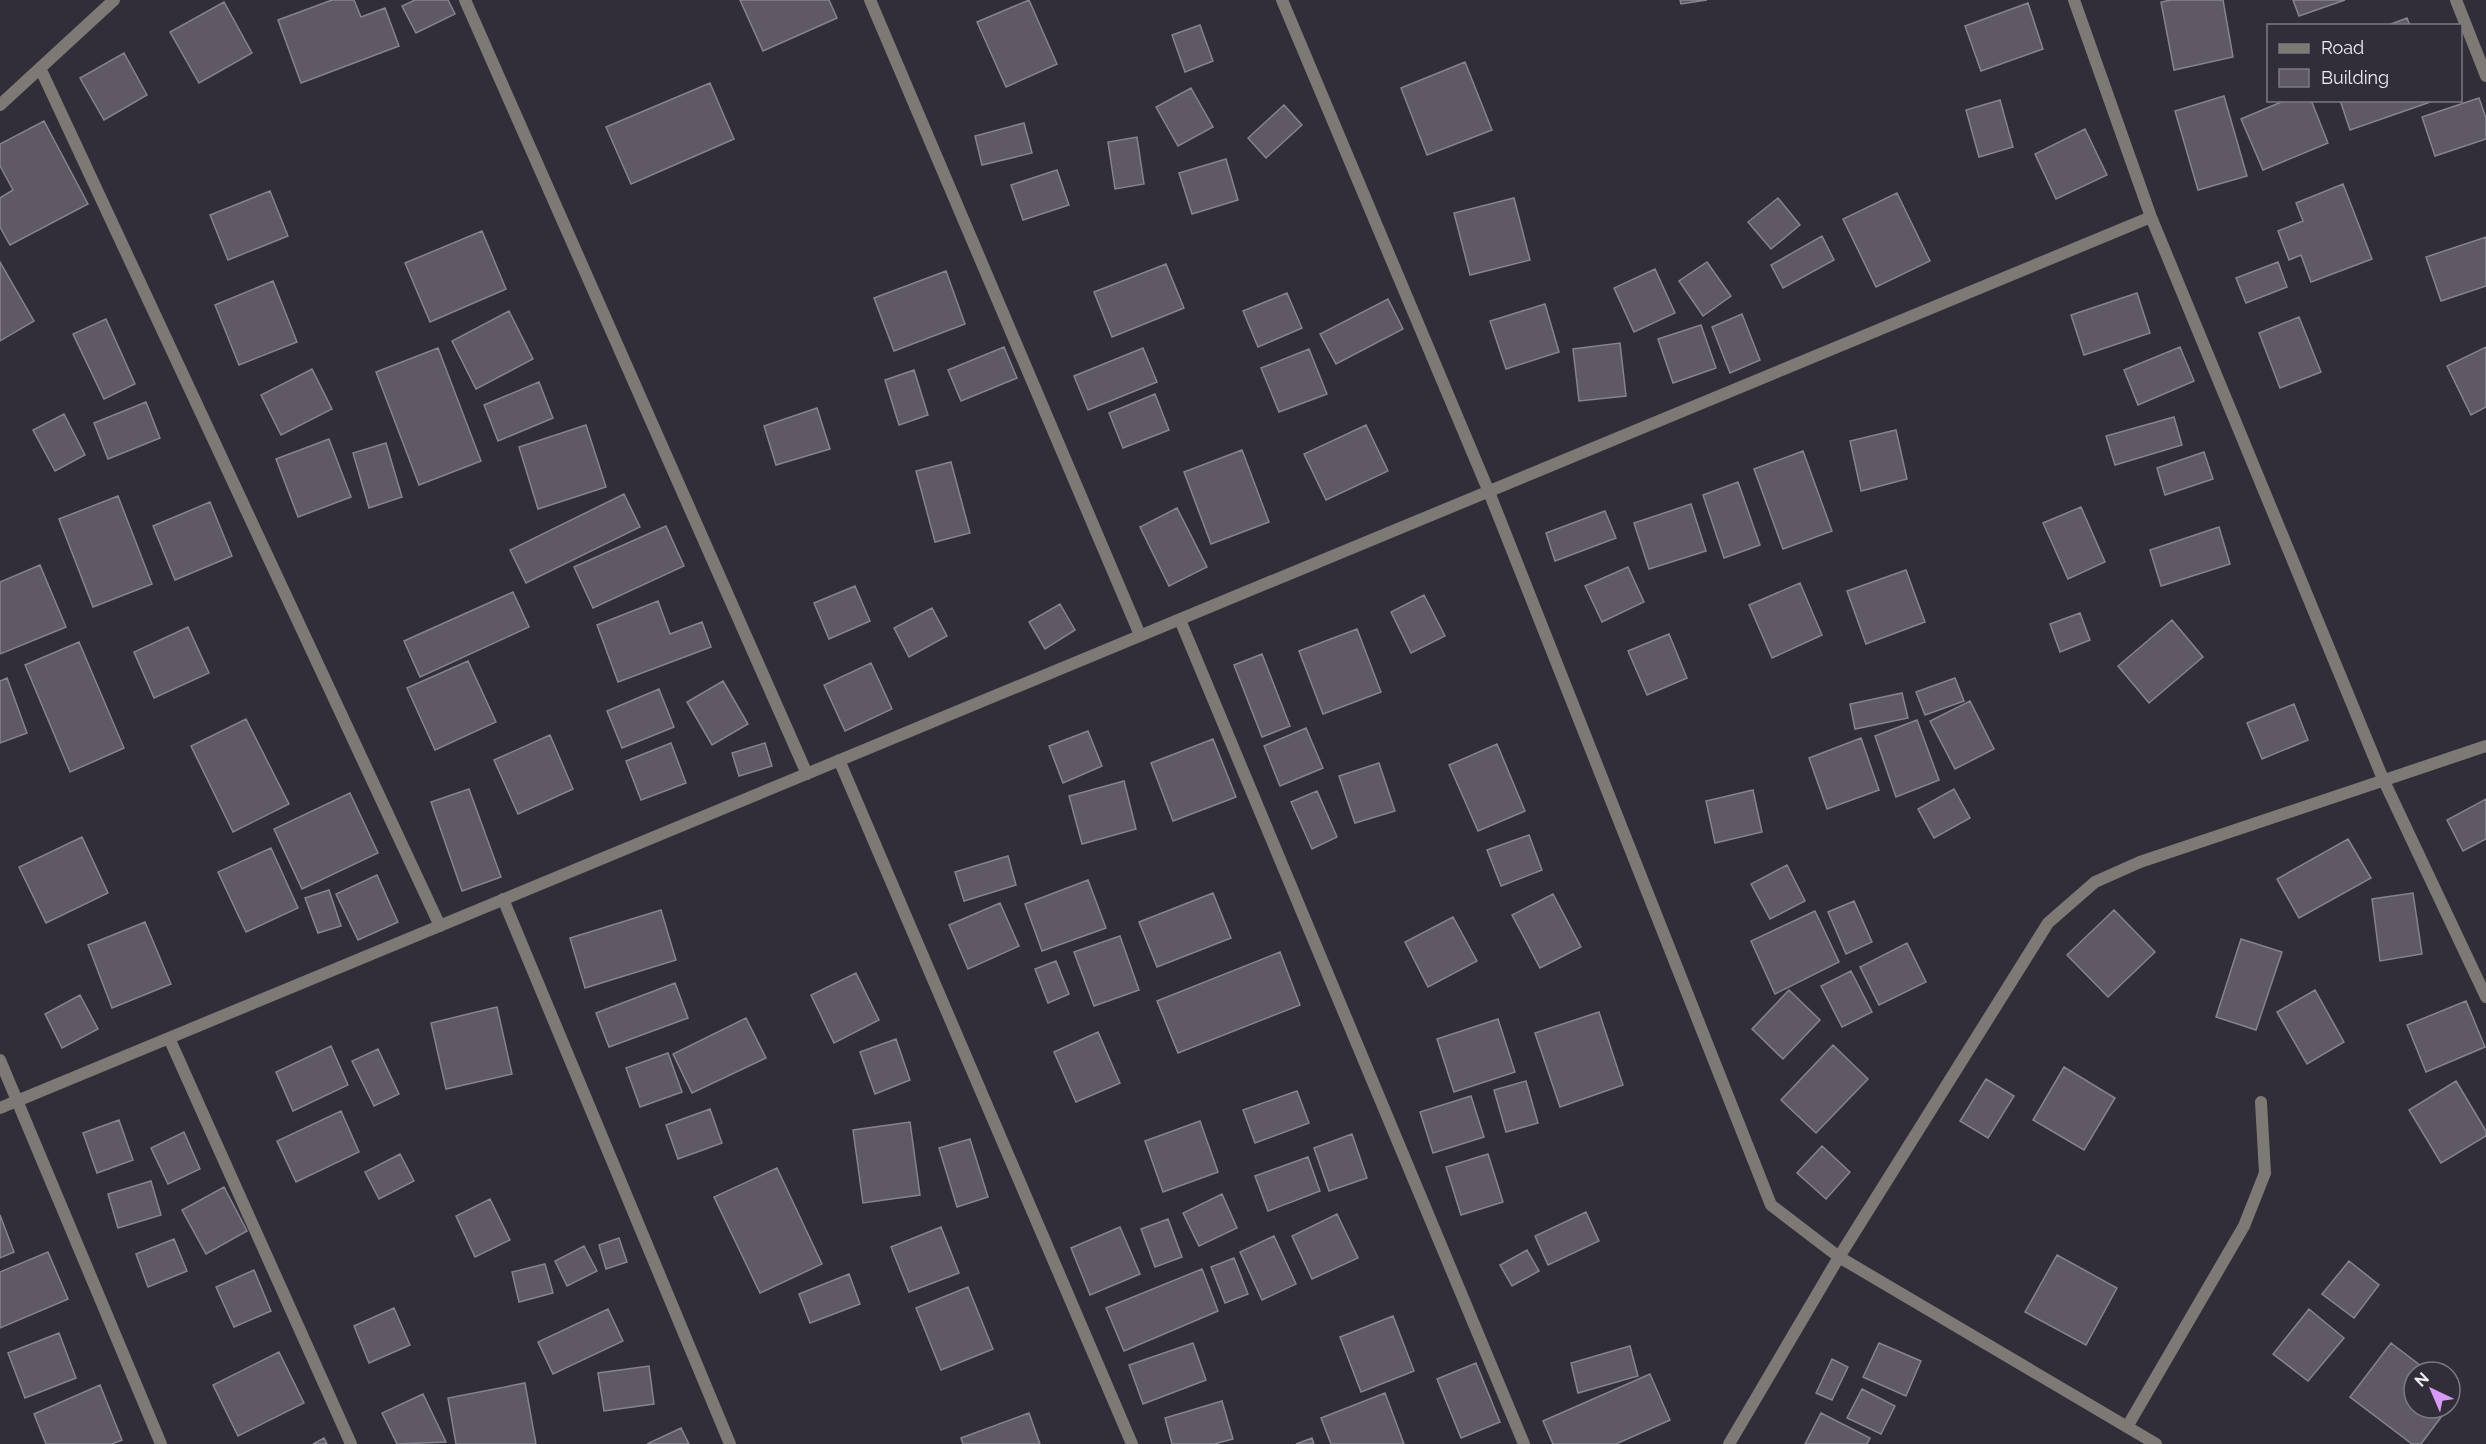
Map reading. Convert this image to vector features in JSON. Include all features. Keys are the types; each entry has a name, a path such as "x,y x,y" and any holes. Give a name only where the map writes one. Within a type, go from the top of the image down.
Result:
{"street":[{"path":"0,105 114,0"},
{"path":"465,0 807,774"},
{"path":"870,0 1140,635"},
{"path":"1282,0 1489,492 1772,1205 1839,1257 2156,1444"},
{"path":"2074,0 2151,217 2383,779 2486,997"},
{"path":"2456,0 2486,76"},
{"path":"41,69 440,926"},
{"path":"0,1108 2151,217"},
{"path":"1180,620 1524,1444"},
{"path":"1729,1444 1839,1257 2048,923 2095,882 2140,862 2486,746"},
{"path":"838,760 1132,1444"},
{"path":"504,899 730,1444"},
{"path":"169,1038 351,1444"},
{"path":"0,1060 161,1444"},
{"path":"2127,1427 2244,1226 2265,1173 2261,1102"}],"building":[{"path":"332,0 354,0 361,17 385,8 399,46 301,83 278,20"},
{"path":"415,0 448,0 455,14 416,33 402,6"},
{"path":"740,0 829,0 837,18 763,51"},
{"path":"1029,0 1057,64 1006,87 977,22"},
{"path":"1680,0 1707,0 1681,4"},
{"path":"2223,0 2233,57 2174,70 2161,2"},
{"path":"2293,0 2345,0 2299,16"},
{"path":"224,2 252,53 199,83 170,32"},
{"path":"2028,3 2043,49 1981,71 1965,26"},
{"path":"2407,18 2409,24 2391,24"},
{"path":"1200,25 1213,61 1185,72 1172,35"},
{"path":"124,53 147,95 104,120 80,78"},
{"path":"1465,62 1492,130 1427,155 1401,88"},
{"path":"710,83 734,139 631,184 606,127"},
{"path":"1191,88 1213,127 1178,146 1156,107"},
{"path":"2224,96 2247,176 2198,190 2175,111"},
{"path":"2479,98 2486,118 2486,139 2435,156 2422,117"},
{"path":"2000,100 2013,147 1979,157 1966,110"},
{"path":"2281,102 2312,102 2328,143 2263,170 2241,119"},
{"path":"2341,102 2430,102 2350,130"},
{"path":"1284,105 1302,125 1266,158 1248,138"},
{"path":"44,121 88,204 10,245 0,227 0,198 13,190 0,166 0,144"},
{"path":"1024,123 1032,153 982,165 975,136"},
{"path":"2085,129 2107,175 2056,199 2035,154"},
{"path":"1137,137 1144,184 1115,189 1108,142"},
{"path":"1226,159 1238,200 1192,214 1179,173"},
{"path":"1057,170 1069,205 1023,220 1011,185"},
{"path":"2343,184 2372,259 2311,282 2301,255 2289,260 2278,231 2303,221 2296,203"},
{"path":"270,191 288,236 228,260 210,215"},
{"path":"1897,193 1930,261 1876,287 1843,219"},
{"path":"1514,198 1530,260 1470,275 1454,213"},
{"path":"1778,198 1800,225 1771,249 1748,222"},
{"path":"482,231 506,289 430,322 405,263"},
{"path":"1822,236 1834,260 1783,288 1771,265"},
{"path":"2486,237 2486,286 2441,301 2426,257"},
{"path":"0,262 34,321 0,341"},
{"path":"1707,262 1731,296 1703,316 1679,281"},
{"path":"2278,262 2287,287 2246,303 2236,278"},
{"path":"1166,264 1184,308 1112,337 1094,292"},
{"path":"1655,269 1675,313 1634,332 1614,288"},
{"path":"946,271 965,324 894,351 874,298"},
{"path":"273,281 297,342 239,365 215,305"},
{"path":"1287,293 1302,328 1258,347 1243,311"},
{"path":"2137,293 2150,333 2084,355 2071,315"},
{"path":"1388,299 1403,329 1336,364 1320,334"},
{"path":"1545,304 1559,352 1506,369 1490,321"},
{"path":"509,311 533,359 476,389 452,341"},
{"path":"1742,314 1760,360 1730,373 1712,327"},
{"path":"2299,317 2321,372 2280,388 2259,333"},
{"path":"106,319 135,384 104,399 73,334"},
{"path":"1701,325 1716,368 1673,383 1658,339"},
{"path":"1620,343 1626,396 1579,401 1573,349"},
{"path":"1004,347 1017,378 961,401 948,370"},
{"path":"2180,347 2194,381 2138,405 2124,370"},
{"path":"2486,347 2486,407 2471,415 2447,366"},
{"path":"438,348 481,461 419,485 376,372"},
{"path":"1143,348 1157,382 1088,410 1074,376"},
{"path":"1309,349 1327,394 1279,412 1261,368"},
{"path":"312,369 332,409 281,435 261,395"},
{"path":"914,370 928,415 899,425 885,380"},
{"path":"539,382 553,418 498,441 484,405"},
{"path":"1155,394 1169,430 1123,448 1109,413"},
{"path":"146,402 160,438 108,459 94,423"},
{"path":"817,408 830,449 776,465 764,426"},
{"path":"64,414 85,455 55,471 33,430"},
{"path":"2174,417 2182,445 2115,465 2106,436"},
{"path":"586,425 606,487 538,509 519,447"},
{"path":"1366,425 1388,471 1326,500 1304,454"},
{"path":"1896,430 1907,479 1861,491 1850,441"},
{"path":"329,439 351,497 298,517 276,459"},
{"path":"386,443 402,497 369,508 353,453"},
{"path":"1242,450 1269,522 1211,544 1184,472"},
{"path":"1803,451 1832,531 1783,549 1754,469"},
{"path":"2204,452 2213,479 2165,495 2157,468"},
{"path":"951,462 970,533 935,542 916,471"},
{"path":"1738,482 1760,545 1724,558 1703,495"},
{"path":"624,494 640,527 526,583 510,550"},
{"path":"118,496 152,584 93,607 59,519"},
{"path":"210,502 232,556 175,580 153,526"},
{"path":"1691,504 1706,551 1649,569 1634,523"},
{"path":"2081,507 2105,562 2068,579 2043,523"},
{"path":"1177,508 1207,567 1169,586 1140,527"},
{"path":"1605,511 1616,538 1555,561 1546,533"},
{"path":"666,526 684,566 593,608 574,567"},
{"path":"2219,527 2230,564 2161,586 2150,550"},
{"path":"40,565 66,627 0,654 0,582"},
{"path":"1628,567 1644,602 1602,622 1585,586"},
{"path":"1906,570 1925,622 1866,644 1847,591"},
{"path":"1800,583 1822,635 1772,658 1749,605"},
{"path":"855,586 870,621 829,639 814,603"},
{"path":"513,592 529,627 420,677 404,641"},
{"path":"1424,595 1445,636 1411,653 1391,612"},
{"path":"658,601 670,634 702,622 711,647 618,682 597,625"},
{"path":"1060,604 1075,630 1045,649 1029,622"},
{"path":"932,608 947,636 909,657 894,628"},
{"path":"2080,613 2090,640 2060,652 2050,624"},
{"path":"2172,620 2203,657 2149,703 2118,666"},
{"path":"188,627 209,673 154,698 134,652"},
{"path":"1357,629 1381,692 1323,714 1299,651"},
{"path":"1669,634 1687,678 1647,695 1628,651"},
{"path":"79,642 124,748 70,772 25,665"},
{"path":"1262,654 1290,726 1262,737 1234,665"},
{"path":"468,661 496,722 435,750 407,688"},
{"path":"871,663 892,709 845,731 824,685"},
{"path":"7,678 27,733 0,743 0,681"},
{"path":"1955,678 1964,701 1925,715 1916,692"},
{"path":"723,681 748,724 712,745 687,702"},
{"path":"659,689 674,727 622,748 607,711"},
{"path":"1902,693 1908,718 1855,729 1850,704"},
{"path":"1970,701 1994,749 1955,769 1930,721"},
{"path":"2294,704 2308,740 2262,759 2247,723"},
{"path":"246,719 289,804 233,832 191,746"},
{"path":"1917,720 1939,780 1896,797 1875,736"},
{"path":"1306,728 1323,768 1280,786 1264,746"},
{"path":"1088,731 1102,766 1063,783 1049,746"},
{"path":"550,735 573,789 518,814 494,760"},
{"path":"1861,738 1879,790 1827,809 1809,758"},
{"path":"1213,739 1236,797 1173,821 1151,763"},
{"path":"671,743 686,783 641,800 626,761"},
{"path":"765,743 772,766 739,776 732,753"},
{"path":"1497,744 1525,811 1478,831 1449,765"},
{"path":"1379,763 1395,811 1355,823 1339,776"},
{"path":"1124,781 1136,829 1082,844 1069,796"},
{"path":"469,789 501,877 462,891 431,802"},
{"path":"1954,789 1970,818 1934,838 1918,809"},
{"path":"1753,790 1762,832 1715,843 1706,801"},
{"path":"1317,791 1337,837 1312,849 1291,802"},
{"path":"350,793 378,853 302,889 274,829"},
{"path":"2486,799 2486,839 2463,851 2447,820"},
{"path":"1529,835 1542,870 1501,886 1487,850"},
{"path":"82,837 108,893 46,923 19,867"},
{"path":"2348,839 2371,878 2299,918 2277,879"},
{"path":"271,848 298,908 246,932 218,872"},
{"path":"1008,856 1016,885 964,901 955,872"},
{"path":"1787,865 1805,901 1770,919 1751,884"},
{"path":"377,875 398,922 358,940 336,894"},
{"path":"1088,880 1106,928 1042,951 1025,904"},
{"path":"329,890 341,926 318,933 305,898"},
{"path":"1213,893 1231,938 1157,967 1139,922"},
{"path":"2413,893 2422,954 2380,961 2372,899"},
{"path":"1553,894 1581,947 1540,968 1512,915"},
{"path":"1854,901 1872,942 1846,954 1828,912"},
{"path":"1000,903 1019,946 968,969 949,925"},
{"path":"661,910 676,960 585,988 570,938"},
{"path":"2114,910 2155,952 2108,997 2067,955"},
{"path":"1815,911 1839,962 1775,994 1751,941"},
{"path":"1453,917 1477,961 1428,987 1405,942"},
{"path":"145,922 171,984 112,1008 88,945"},
{"path":"1120,936 1139,990 1094,1006 1074,952"},
{"path":"2241,939 2282,952 2256,1030 2216,1017"},
{"path":"1907,943 1926,982 1879,1005 1860,967"},
{"path":"1280,952 1300,1005 1178,1053 1157,1001"},
{"path":"1056,961 1069,994 1048,1003 1035,969"},
{"path":"1851,971 1872,1012 1842,1027 1821,986"},
{"path":"856,973 879,1020 834,1043 811,995"},
{"path":"675,983 688,1018 609,1047 596,1013"},
{"path":"1789,990 1820,1020 1783,1059 1752,1029"},
{"path":"2315,990 2344,1042 2307,1064 2277,1012"},
{"path":"80,995 98,1029 62,1048 45,1014"},
{"path":"2466,1001 2485,1047 2426,1072 2407,1025"},
{"path":"497,1007 512,1074 446,1089 431,1023"},
{"path":"1599,1012 1623,1085 1560,1107 1535,1033"},
{"path":"746,1018 766,1058 692,1093 673,1054"},
{"path":"1498,1019 1515,1072 1454,1092 1437,1039"},
{"path":"1098,1032 1120,1083 1076,1102 1054,1052"},
{"path":"896,1039 910,1080 875,1094 860,1052"},
{"path":"1833,1045 1868,1079 1816,1133 1781,1100"},
{"path":"331,1046 348,1085 293,1111 276,1072"},
{"path":"378,1049 399,1094 374,1106 352,1061"},
{"path":"668,1053 682,1092 640,1107 626,1068"},
{"path":"2064,1067 2115,1098 2084,1150 2033,1120"},
{"path":"1986,1079 2014,1096 1988,1138 1960,1121"},
{"path":"1526,1081 1538,1123 1506,1132 1494,1090"},
{"path":"2456,1081 2486,1131 2486,1136 2441,1163 2409,1110"},
{"path":"1297,1091 1309,1123 1255,1143 1243,1110"},
{"path":"1471,1096 1484,1137 1433,1153 1420,1112"},
{"path":"710,1109 722,1143 678,1159 666,1125"},
{"path":"341,1111 359,1152 296,1182 277,1141"},
{"path":"119,1120 133,1160 97,1173 83,1133"},
{"path":"1200,1121 1218,1172 1163,1192 1145,1141"},
{"path":"910,1122 920,1195 863,1203 853,1130"},
{"path":"184,1132 200,1169 168,1184 151,1148"},
{"path":"1352,1134 1367,1178 1329,1191 1314,1148"},
{"path":"970,1139 988,1197 957,1207 939,1148"},
{"path":"1822,1146 1850,1172 1826,1199 1797,1173"},
{"path":"400,1154 414,1181 379,1199 365,1172"},
{"path":"1488,1154 1503,1202 1461,1215 1446,1167"},
{"path":"1308,1157 1320,1191 1268,1211 1255,1176"},
{"path":"777,1168 822,1264 760,1293 714,1197"},
{"path":"151,1181 161,1215 118,1228 108,1194"},
{"path":"224,1187 247,1231 206,1254 182,1210"},
{"path":"1222,1194 1237,1228 1199,1246 1183,1213"},
{"path":"490,1199 510,1240 475,1257 456,1216"},
{"path":"1586,1212 1599,1241 1548,1265 1535,1236"},
{"path":"1337,1214 1358,1258 1312,1279 1292,1236"},
{"path":"0,1215 14,1252 0,1258"},
{"path":"1168,1219 1182,1257 1155,1267 1141,1229"},
{"path":"941,1227 959,1273 909,1292 891,1247"},
{"path":"1120,1227 1140,1274 1090,1295 1071,1248"},
{"path":"1274,1236 1296,1284 1262,1300 1240,1252"},
{"path":"619,1238 627,1262 606,1269 599,1245"},
{"path":"174,1239 187,1271 148,1287 136,1254"},
{"path":"584,1246 597,1271 567,1286 555,1261"},
{"path":"1527,1250 1539,1271 1512,1286 1500,1265"},
{"path":"48,1252 68,1299 0,1328 0,1272"},
{"path":"2057,1255 2117,1288 2086,1345 2025,1312"},
{"path":"1234,1258 1248,1294 1225,1303 1211,1267"},
{"path":"2349,1261 2379,1285 2354,1318 2322,1294"},
{"path":"545,1264 553,1293 519,1302 512,1272"},
{"path":"1202,1269 1218,1311 1124,1351 1106,1308"},
{"path":"254,1270 271,1311 234,1327 216,1287"},
{"path":"849,1274 860,1304 810,1323 799,1294"},
{"path":"968,1287 993,1349 941,1370 916,1308"},
{"path":"394,1308 410,1345 369,1363 354,1326"},
{"path":"608,1309 623,1341 553,1374 538,1342"},
{"path":"2309,1309 2344,1338 2308,1381 2273,1354"},
{"path":"1393,1316 1414,1371 1361,1392 1340,1337"},
{"path":"59,1333 76,1378 25,1398 8,1353"},
{"path":"1193,1343 1206,1380 1143,1404 1129,1365"},
{"path":"1879,1343 1921,1361 1906,1396 1863,1377"},
{"path":"2391,1343 2413,1360 2402,1360 2402,1420 2439,1420 2421,1444 2412,1444 2350,1397"},
{"path":"1630,1346 1638,1376 1578,1393 1571,1363"},
{"path":"279,1352 304,1403 238,1436 213,1385"},
{"path":"1832,1359 1848,1367 1832,1400 1816,1393"},
{"path":"1476,1363 1500,1422 1461,1438 1437,1379"},
{"path":"649,1366 654,1404 604,1411 598,1373"},
{"path":"1650,1374 1670,1420 1616,1444 1553,1444 1543,1421"},
{"path":"525,1383 536,1444 456,1444 448,1398"},
{"path":"100,1385 122,1440 112,1444 46,1444 34,1414"},
{"path":"1862,1389 1895,1406 1881,1434 1847,1418"},
{"path":"1385,1393 1404,1444 1331,1444 1321,1418"},
{"path":"423,1394 446,1442 397,1444 382,1413"},
{"path":"1222,1401 1233,1439 1214,1444 1172,1444 1165,1418"},
{"path":"1029,1413 1040,1444 963,1444 961,1438"},
{"path":"1821,1413 1870,1438 1867,1444 1805,1444"},
{"path":"681,1428 689,1444 647,1444"},
{"path":"324,1438 327,1444 313,1444"},
{"path":"1312,1438 1314,1444 1296,1444"}]}
